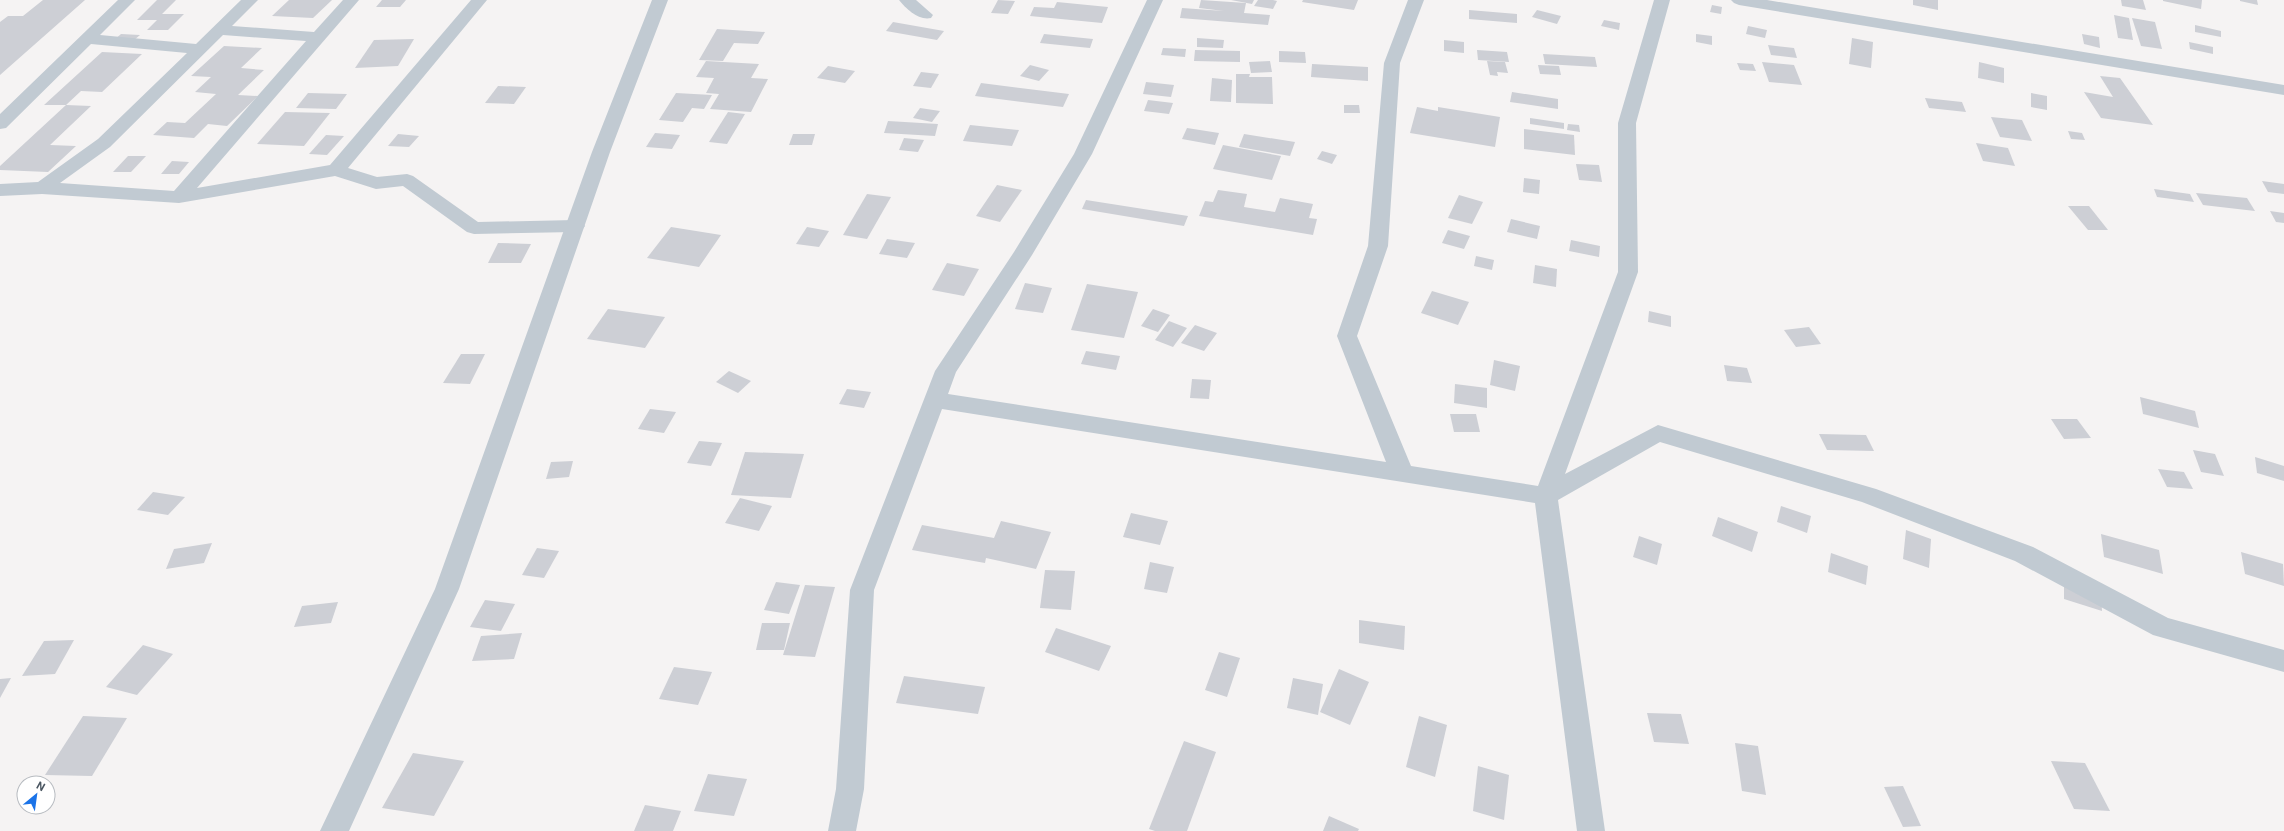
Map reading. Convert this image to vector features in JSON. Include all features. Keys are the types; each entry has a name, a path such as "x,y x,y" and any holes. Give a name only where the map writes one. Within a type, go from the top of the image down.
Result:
{"street":[{"path":"3,117 127,0"},
{"path":"42,188 104,143 250,0"},
{"path":"179,197 351,0"},
{"path":"336,170 482,0"},
{"path":"334,831 447,589 575,226 660,0"},
{"path":"907,0 925,15"},
{"path":"842,831 850,789 862,590 946,371 1022,255 1083,154 1156,0"},
{"path":"1402,473 1347,336 1378,246 1392,64 1416,0"},
{"path":"1591,831 1546,496 1628,272 1627,123 1662,0"},
{"path":"1739,0 2284,90"},
{"path":"220,30 318,37"},
{"path":"85,39 200,49"},
{"path":"0,190 42,188 179,197 336,170 376,183 408,180 474,228 575,226"},
{"path":"935,400 1546,496 1658,433 1868,495 2024,554 2162,627 2284,661"}],"building":[{"path":"43,0 85,0 0,75 0,22 8,16 23,16"},
{"path":"157,0 176,0 162,14 184,14 168,30 147,30 157,20 137,20"},
{"path":"289,0 332,0 313,18 272,16"},
{"path":"382,0 406,0 400,7 376,7"},
{"path":"998,0 1015,1 1008,14 991,13"},
{"path":"1201,0 1246,3 1244,13 1270,15 1268,25 1180,18 1182,8 1224,11 1199,8"},
{"path":"1231,0 1254,0 1252,4"},
{"path":"1258,0 1277,1 1273,9 1254,6"},
{"path":"1303,0 1358,0 1354,10 1302,2"},
{"path":"1913,0 1938,0 1938,10 1913,5"},
{"path":"2121,0 2143,0 2146,10 2122,6"},
{"path":"2202,0 2201,9 2163,1"},
{"path":"2240,0 2257,0 2258,5 2240,1"},
{"path":"1057,2 1108,7 1102,23 1030,16 1034,7 1054,8"},
{"path":"1712,5 1722,7 1721,14 1710,12"},
{"path":"1469,10 1517,14 1517,23 1469,19"},
{"path":"1537,10 1561,16 1557,24 1532,17"},
{"path":"2114,15 2129,18 2133,40 2118,38"},
{"path":"2132,18 2155,22 2162,49 2141,46"},
{"path":"1604,20 1620,23 1619,30 1601,26"},
{"path":"893,22 944,31 937,40 886,31"},
{"path":"2195,25 2221,31 2221,37 2195,32"},
{"path":"1748,26 1767,30 1765,38 1746,34"},
{"path":"717,29 765,32 758,44 734,43 723,61 699,60"},
{"path":"121,34 140,35 133,41 113,41"},
{"path":"1044,34 1093,39 1090,48 1040,43"},
{"path":"1696,34 1712,36 1712,45 1696,42"},
{"path":"2082,34 2099,37 2100,48 2084,44"},
{"path":"1197,38 1224,40 1223,48 1197,47"},
{"path":"1852,38 1873,42 1871,68 1849,64"},
{"path":"414,39 398,66 355,68 374,40"},
{"path":"1444,40 1464,42 1464,53 1444,51"},
{"path":"2189,42 2213,47 2213,54 2190,49"},
{"path":"1768,45 1794,48 1797,58 1771,55"},
{"path":"224,46 262,48 241,68 264,70 238,95 258,96 227,126 208,124 194,138 153,135 167,122 185,123 216,94 195,92 211,77 191,76"},
{"path":"1163,48 1186,49 1185,57 1161,55"},
{"path":"1195,50 1240,51 1240,62 1194,61"},
{"path":"1477,50 1507,52 1509,62 1478,60"},
{"path":"1279,51 1305,52 1306,63 1279,62"},
{"path":"102,52 142,54 102,92 81,91 66,105 44,105"},
{"path":"1543,54 1595,57 1597,67 1545,64"},
{"path":"706,61 759,64 751,78 768,79 751,112 710,109 719,94 706,93 714,78 696,77"},
{"path":"1270,61 1272,72 1251,73 1249,62"},
{"path":"1487,61 1505,62 1508,73 1497,72 1498,76 1490,75"},
{"path":"1762,62 1794,65 1802,85 1769,82"},
{"path":"1979,62 2004,68 2004,83 1978,78"},
{"path":"1737,63 1753,64 1756,71 1740,70"},
{"path":"1312,64 1368,67 1368,81 1311,77"},
{"path":"1030,65 1049,70 1039,81 1020,76"},
{"path":"1538,65 1559,66 1561,75 1540,74"},
{"path":"828,66 855,71 845,83 817,78"},
{"path":"921,72 939,74 931,88 913,86"},
{"path":"1236,74 1250,74 1249,77 1272,77 1273,104 1236,103"},
{"path":"2100,76 2120,78 2153,125 2101,118 2084,92 2113,97"},
{"path":"1212,78 1232,80 1231,102 1210,101"},
{"path":"1146,82 1174,85 1171,97 1143,94"},
{"path":"981,83 1069,94 1063,107 975,96"},
{"path":"498,86 526,87 514,104 485,103"},
{"path":"1512,92 1558,99 1558,109 1510,102"},
{"path":"308,93 347,94 336,109 296,108"},
{"path":"676,93 712,95 704,109 692,108 683,122 659,120"},
{"path":"2031,93 2047,96 2047,110 2031,107"},
{"path":"1925,98 1962,102 1966,112 1929,108"},
{"path":"1148,100 1173,103 1169,114 1144,111"},
{"path":"66,105 91,106 50,145 76,146 48,172 0,170 0,166"},
{"path":"1344,105 1359,105 1360,113 1344,113"},
{"path":"1417,107 1438,111 1438,107 1500,117 1495,147 1410,133"},
{"path":"920,108 940,111 932,122 913,118"},
{"path":"285,112 330,113 304,146 257,144"},
{"path":"728,112 745,114 727,144 709,142"},
{"path":"1991,117 2022,120 2032,141 2000,137"},
{"path":"1530,118 1564,123 1564,129 1530,124"},
{"path":"888,121 938,124 935,136 884,133"},
{"path":"1568,124 1579,125 1580,132 1567,130"},
{"path":"970,125 1019,130 1012,146 963,141"},
{"path":"1187,128 1219,133 1215,145 1182,139"},
{"path":"1524,129 1574,135 1575,155 1524,149"},
{"path":"2068,131 2082,133 2085,140 2071,139"},
{"path":"655,133 680,135 672,149 646,147"},
{"path":"398,134 419,136 409,147 388,146"},
{"path":"793,134 815,134 812,145 789,145"},
{"path":"1244,134 1295,142 1290,156 1239,147"},
{"path":"326,135 344,136 327,155 309,154"},
{"path":"904,138 924,140 918,152 899,150"},
{"path":"1976,143 2008,148 2015,166 1983,161"},
{"path":"1223,145 1281,156 1272,180 1213,169"},
{"path":"1322,151 1337,155 1332,164 1317,159"},
{"path":"128,156 146,156 131,172 113,172"},
{"path":"172,161 189,162 179,174 161,174"},
{"path":"1576,164 1599,165 1602,182 1579,180"},
{"path":"1524,178 1540,180 1539,194 1523,192"},
{"path":"2262,181 2284,184 2284,194 2268,192"},
{"path":"997,185 1022,190 1000,222 976,216"},
{"path":"2154,189 2190,194 2194,202 2157,197"},
{"path":"1218,190 1247,194 1244,207 1275,212 1280,198 1313,204 1309,218 1317,219 1313,235 1199,216 1205,201 1213,202"},
{"path":"2196,193 2247,198 2255,211 2203,205"},
{"path":"867,194 891,197 867,239 843,235"},
{"path":"1459,195 1483,202 1472,224 1448,218"},
{"path":"1086,200 1188,216 1184,226 1082,209"},
{"path":"2068,206 2089,206 2108,230 2088,230"},
{"path":"2270,211 2284,213 2284,223 2276,222"},
{"path":"1511,219 1540,226 1537,239 1507,232"},
{"path":"671,227 721,235 699,267 647,258"},
{"path":"807,227 829,231 819,247 796,244"},
{"path":"1448,230 1470,236 1464,249 1442,243"},
{"path":"887,239 915,243 907,258 879,254"},
{"path":"1571,240 1600,246 1599,257 1569,251"},
{"path":"498,243 531,244 521,263 488,263"},
{"path":"1476,256 1494,260 1492,270 1474,266"},
{"path":"947,263 979,269 964,296 932,290"},
{"path":"1535,265 1557,269 1556,287 1533,283"},
{"path":"1025,283 1052,288 1043,313 1015,309"},
{"path":"1087,284 1138,292 1124,338 1071,330"},
{"path":"1432,291 1469,302 1458,325 1421,313"},
{"path":"608,309 665,317 645,348 587,339"},
{"path":"1153,309 1170,315 1158,332 1141,326"},
{"path":"1649,311 1671,316 1671,327 1648,322"},
{"path":"1169,321 1187,328 1173,347 1155,340"},
{"path":"1195,325 1217,333 1204,351 1181,343"},
{"path":"1809,327 1821,344 1796,347 1784,330"},
{"path":"1086,351 1120,356 1116,370 1081,364"},
{"path":"461,354 485,354 470,384 443,383"},
{"path":"1494,360 1520,366 1515,391 1490,385"},
{"path":"1724,365 1747,368 1752,383 1727,381"},
{"path":"729,371 751,381 738,393 716,382"},
{"path":"1192,379 1211,380 1209,399 1190,398"},
{"path":"1455,384 1487,388 1487,408 1454,403"},
{"path":"847,389 871,392 864,408 839,404"},
{"path":"2140,397 2195,411 2199,428 2143,414"},
{"path":"650,409 676,412 664,433 638,429"},
{"path":"1450,414 1476,414 1480,432 1454,432"},
{"path":"2051,419 2077,419 2091,438 2064,439"},
{"path":"1819,434 1866,435 1874,451 1827,450"},
{"path":"699,441 722,443 711,466 687,463"},
{"path":"2193,450 2215,454 2224,476 2201,472"},
{"path":"745,452 804,454 791,498 731,495"},
{"path":"2255,457 2284,466 2284,481 2257,473"},
{"path":"573,461 569,477 546,479 551,462"},
{"path":"2158,469 2184,472 2193,489 2167,487"},
{"path":"153,492 185,497 168,515 137,510"},
{"path":"740,498 772,506 759,531 725,523"},
{"path":"1781,506 1811,516 1807,533 1777,522"},
{"path":"1131,513 1168,521 1160,545 1123,537"},
{"path":"1718,517 1758,532 1752,552 1712,536"},
{"path":"1001,521 1051,532 1036,569 986,558 985,563 912,550 922,525 994,538"},
{"path":"1906,530 1931,539 1929,568 1903,559"},
{"path":"2101,534 2159,550 2163,574 2104,557"},
{"path":"1639,536 1662,544 1657,565 1633,557"},
{"path":"212,543 204,563 166,569 174,549"},
{"path":"537,548 559,551 544,578 522,575"},
{"path":"2241,552 2283,564 2284,586 2245,574"},
{"path":"1831,553 1868,566 1866,585 1828,572"},
{"path":"1150,562 1174,567 1167,593 1144,589"},
{"path":"1045,570 1075,571 1071,610 1040,608"},
{"path":"2064,581 2101,592 2102,611 2064,599"},
{"path":"776,582 800,585 789,614 764,610"},
{"path":"805,585 835,587 815,657 783,655"},
{"path":"485,600 515,604 501,631 470,627"},
{"path":"338,602 331,623 294,627 302,606"},
{"path":"1359,620 1405,626 1404,650 1359,643"},
{"path":"762,623 790,623 784,650 756,650"},
{"path":"1056,628 1111,646 1099,671 1045,652"},
{"path":"522,633 514,659 472,661 481,636"},
{"path":"74,640 55,674 22,676 44,641"},
{"path":"143,645 173,654 137,695 106,687"},
{"path":"1219,652 1240,658 1227,697 1205,690"},
{"path":"674,667 712,672 698,705 659,699"},
{"path":"1339,669 1369,682 1350,725 1320,712"},
{"path":"904,676 985,687 978,714 896,703"},
{"path":"11,678 0,698 0,679"},
{"path":"1293,678 1323,684 1318,715 1287,708"},
{"path":"1647,713 1681,714 1689,744 1654,742"},
{"path":"83,716 127,718 92,776 45,775"},
{"path":"1419,716 1447,725 1435,777 1406,767"},
{"path":"1184,741 1216,752 1187,831 1155,831 1149,829"},
{"path":"1735,743 1758,746 1766,795 1742,791"},
{"path":"413,753 464,761 434,816 382,808"},
{"path":"2051,761 2085,763 2110,811 2074,809"},
{"path":"1478,766 1509,775 1504,820 1473,811"},
{"path":"708,774 747,779 734,816 694,811"},
{"path":"1903,786 1921,826 1903,827 1884,787"},
{"path":"645,805 681,811 673,831 634,831"},
{"path":"1329,816 1359,829 1358,831 1323,831"}]}
